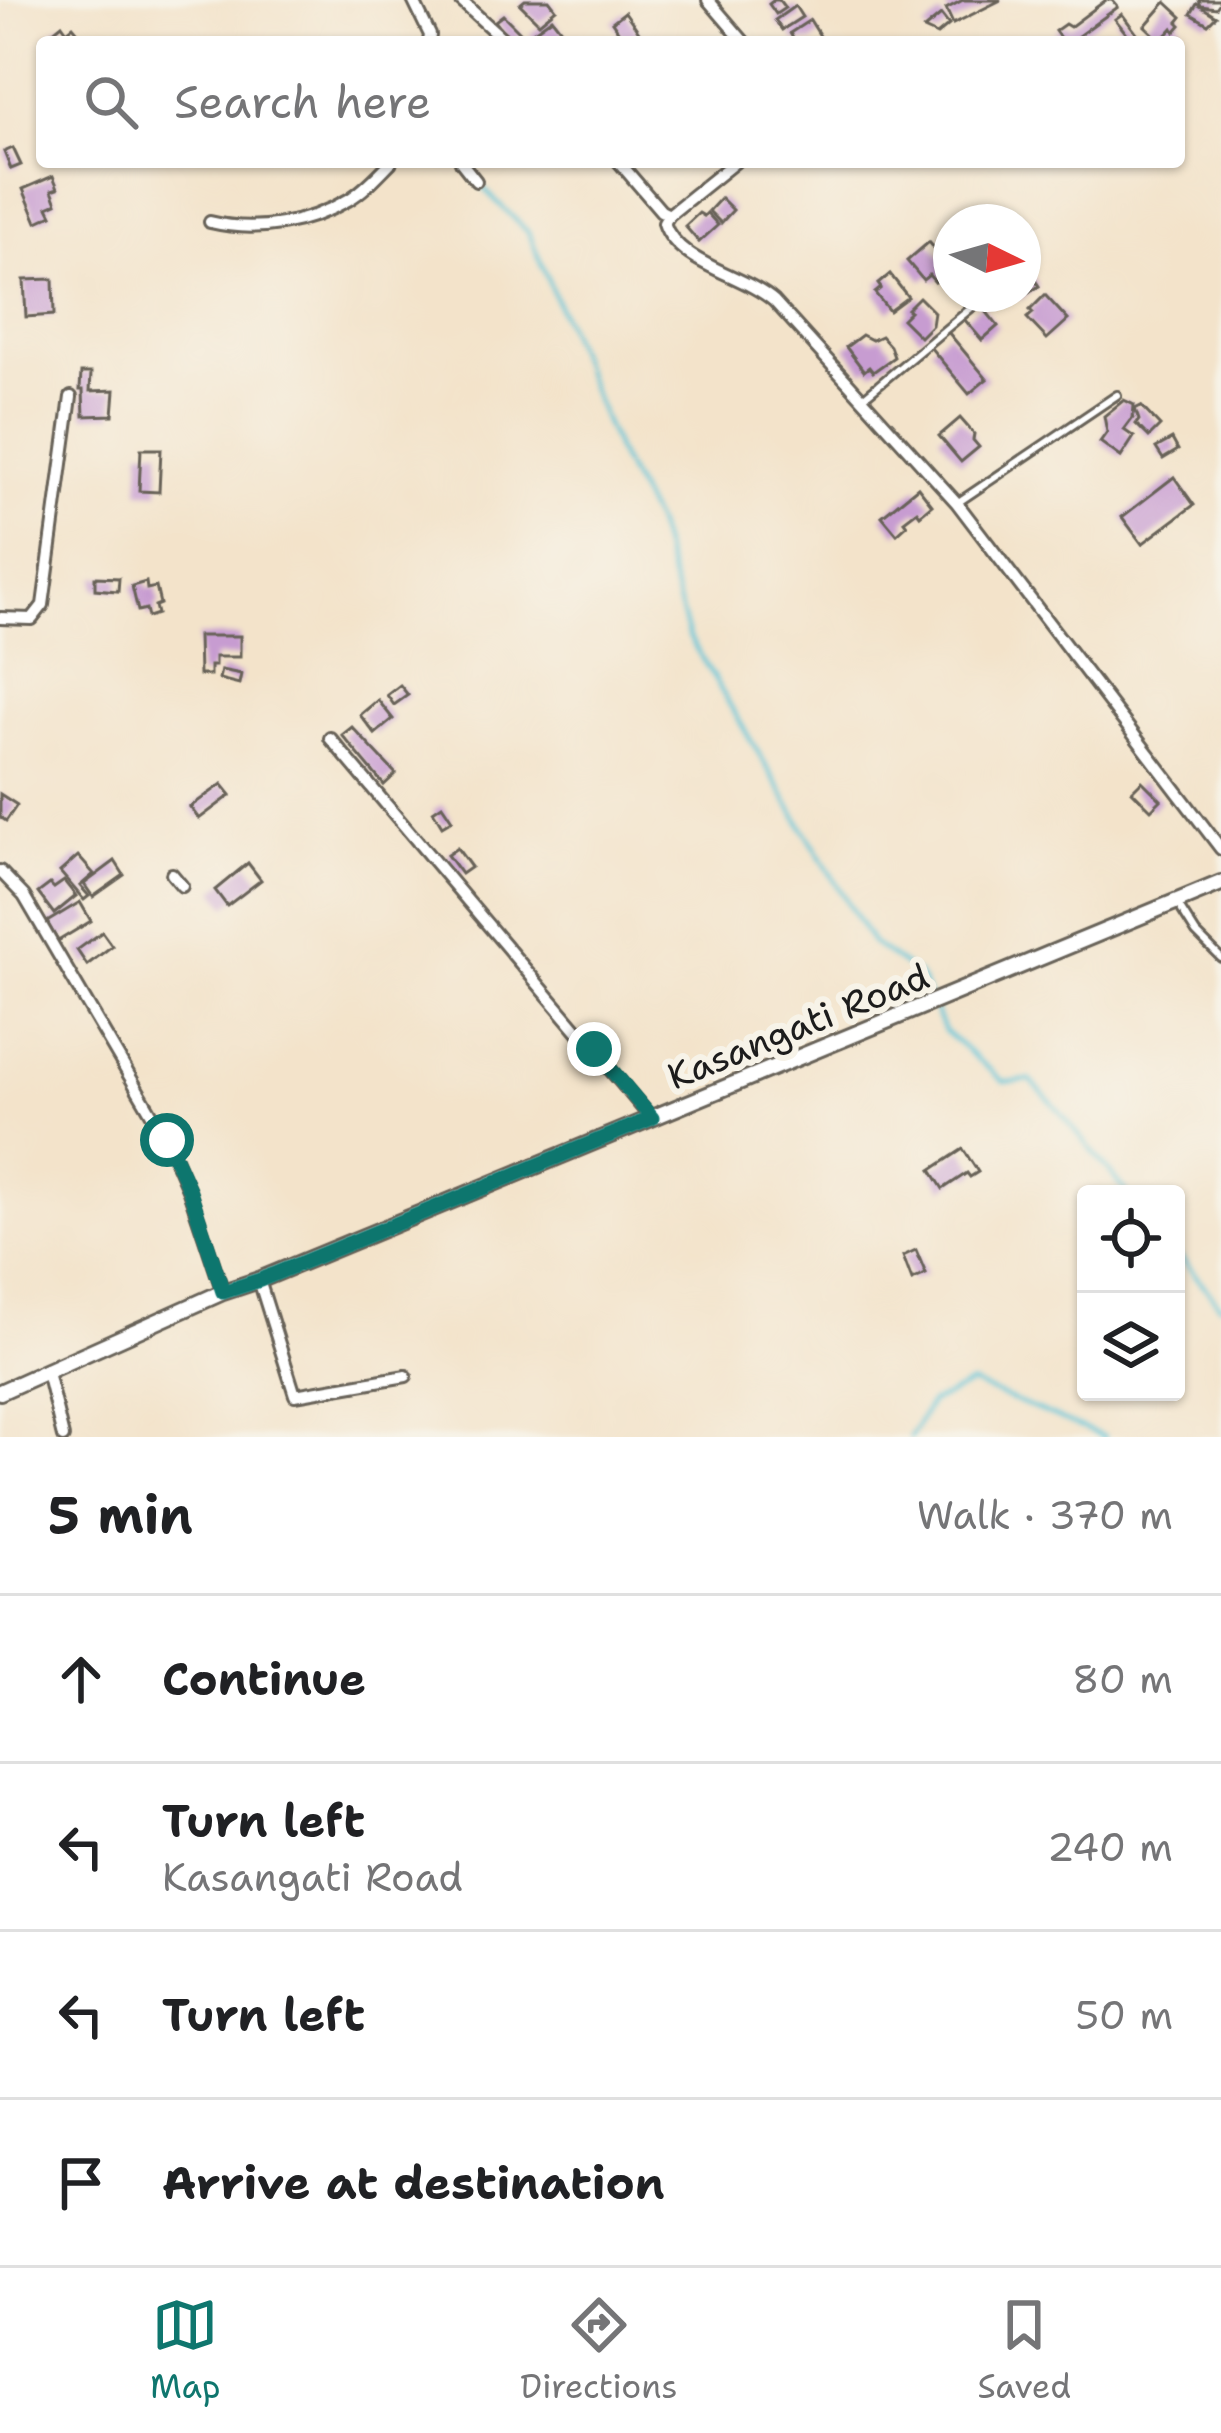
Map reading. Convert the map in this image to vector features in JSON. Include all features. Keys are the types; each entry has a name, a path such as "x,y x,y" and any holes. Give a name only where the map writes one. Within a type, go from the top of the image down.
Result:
{"street":[{"path":"413,0 430,36"},
{"path":"460,0 499,36"},
{"path":"707,0 740,36"},
{"path":"210,221 237,228 278,225 348,200 384,168"},
{"path":"466,168 476,181"},
{"path":"624,168 669,215"},
{"path":"728,168 669,215 666,232 699,262 753,284 769,296 957,503 1221,849"},
{"path":"0,618 26,620 37,616 43,605 70,397"},
{"path":"329,738 652,1118"},
{"path":"0,871 24,896 167,1140 190,1191 223,1292"},
{"path":"172,874 182,886"},
{"name":"Kasangati Road","path":"0,1392 223,1292 1221,883"},
{"path":"260,1280 295,1395 406,1376"},
{"path":"46,1372 63,1437"}],"lane":[{"path":"861,400 965,312"},
{"path":"957,503 1117,395"},
{"path":"1177,903 1196,933 1221,958"}],"building":[{"path":"549,0 556,9 539,23 520,4"},
{"path":"774,0 785,8 776,14 769,4"},
{"path":"963,0 1001,0 953,24 946,9"},
{"path":"1106,0 1118,7 1078,36 1059,36 1055,31 1065,24 1070,27"},
{"path":"1199,0 1221,1 1216,8 1201,6"},
{"path":"1166,2 1182,17 1175,32 1173,28 1166,36 1156,36 1145,26"},
{"path":"1197,4 1216,16 1208,24 1191,14"},
{"path":"795,6 802,17 782,30 775,20"},
{"path":"625,12 639,32 622,36 612,22"},
{"path":"1122,14 1138,36 1128,36 1115,19"},
{"path":"503,15 522,34 506,36 495,21"},
{"path":"941,15 949,25 937,35 924,29"},
{"path":"552,18 565,35 531,36"},
{"path":"810,20 820,36 792,36"},
{"path":"62,24 67,31 73,26 81,36 47,36"},
{"path":"13,148 21,165 11,169 4,152"},
{"path":"53,176 57,203 48,207 52,215 37,222 23,189"},
{"path":"721,198 733,210 721,223 709,211"},
{"path":"699,213 707,213 718,225 699,242 685,226"},
{"path":"929,242 933,280 929,275 923,280 907,261"},
{"path":"890,274 908,297 889,311 875,293"},
{"path":"53,279 54,315 26,317 24,280"},
{"path":"1045,295 1068,320 1047,339 1027,318 1041,312"},
{"path":"919,297 934,312 932,325 920,337 902,319"},
{"path":"972,312 987,312 998,326 982,340 964,319"},
{"path":"948,332 987,379 969,394 930,347"},
{"path":"862,335 872,340 881,336 894,357 873,372 869,367 864,371 846,347"},
{"path":"81,373 91,373 90,391 115,390 113,415 84,416"},
{"path":"1124,400 1134,405 1133,418 1124,430 1134,437 1121,457 1100,442 1107,432 1104,416"},
{"path":"1141,406 1160,426 1149,437 1136,424 1135,409"},
{"path":"960,418 979,447 961,462 939,436"},
{"path":"1172,439 1178,450 1163,459 1156,448"},
{"path":"141,449 161,449 159,492 139,491"},
{"path":"1174,477 1194,505 1142,544 1122,517"},
{"path":"918,487 932,505 904,521 907,525 897,534 882,516"},
{"path":"95,577 119,578 118,591 95,589"},
{"path":"146,582 147,589 156,587 160,604 155,606 157,614 148,617 146,609 138,611 132,586"},
{"path":"198,636 240,636 240,657 215,657 210,675 199,675"},
{"path":"221,670 241,674 239,684 219,679"},
{"path":"400,685 408,695 394,705 387,695"},
{"path":"378,700 393,719 375,734 360,715"},
{"path":"352,727 396,774 384,785 342,735"},
{"path":"1142,781 1161,800 1151,810 1132,791"},
{"path":"222,784 231,795 199,819 190,807"},
{"path":"0,794 17,805 6,821 0,817"},
{"path":"442,805 452,820 442,826 433,811"},
{"path":"457,848 471,867 461,874 447,855"},
{"path":"78,856 94,874 80,886 89,896 84,900 60,872"},
{"path":"115,861 124,875 93,897 84,884"},
{"path":"248,863 261,880 227,906 215,890"},
{"path":"64,881 76,896 54,914 38,893"},
{"path":"80,902 91,921 58,941 47,922"},
{"path":"102,932 112,946 87,965 77,950"},
{"path":"963,1149 978,1172 970,1177 967,1173 943,1189 931,1170"},
{"path":"916,1250 926,1274 912,1280 903,1256"}],"waterway":[{"path":"476,181 529,233 617,452 655,523 688,635 872,943 920,976 929,997"},
{"path":"934,1008 944,1031 1004,1082 1030,1080 1121,1185"},
{"path":"1185,1263 1221,1306"},
{"path":"910,1437 930,1403 972,1384 1105,1437"}],"route":[{"path":"167,1140 190,1191 223,1292 652,1118 594,1049"}]}
